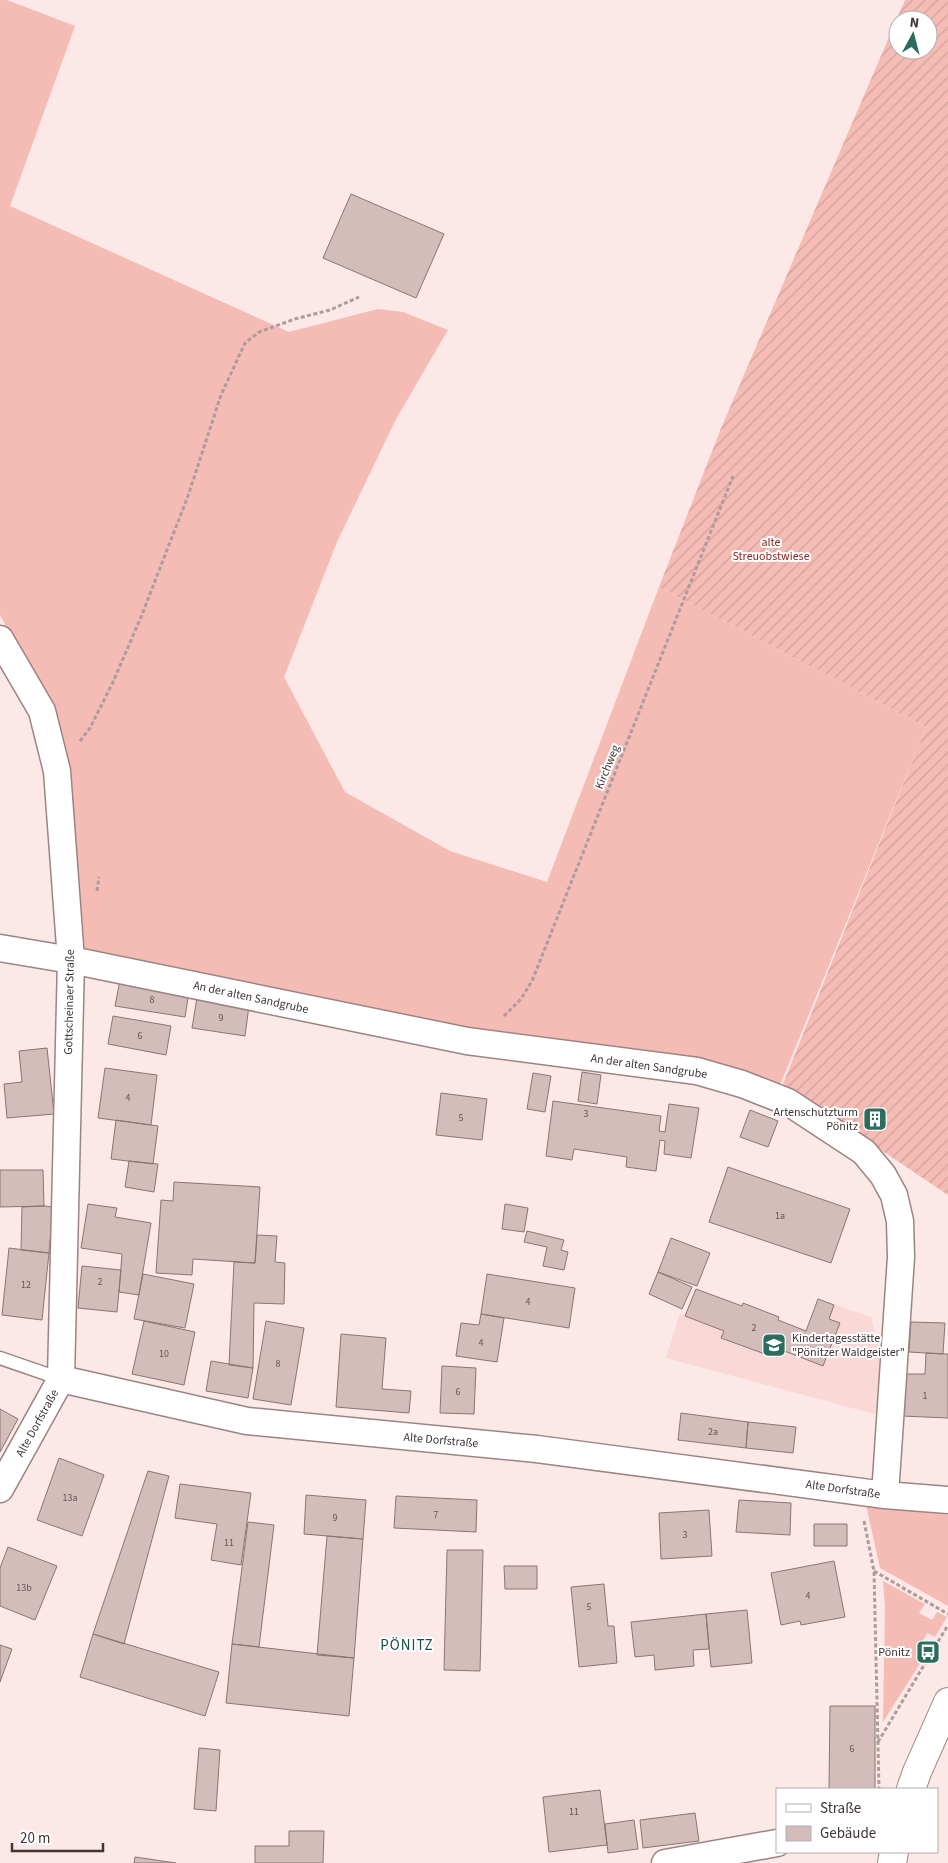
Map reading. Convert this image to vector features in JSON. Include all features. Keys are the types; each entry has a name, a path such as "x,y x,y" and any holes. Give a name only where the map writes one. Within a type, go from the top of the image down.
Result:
{"street":[{"name":"Gottscheinaer Straße","path":"0,639 42,711 56,771 71,960 61,1379"},
{"name":"An der alten Sandgrube","path":"0,948 71,960 467,1042 697,1071 742,1084 788,1102 864,1152 883,1175 894,1195 900,1221 901,1257 886,1495"},
{"name":"Alte Dorfstraße","path":"0,1489 61,1379 247,1421 537,1449 886,1495 948,1500"},
{"path":"911,1788 916,1772 948,1702"},
{"path":"665,1863 776,1843"}],"lane":[{"path":"0,1358 61,1379"}],"path":[{"path":"56,771 90,728 113,682 188,496 222,395 245,344 259,332 295,319 330,310 359,297"},
{"name":"Kirchweg","path":"467,1042 510,1012 522,999 532,981 733,476"},
{"path":"858,1491 874,1571 878,1788"},
{"path":"874,1571 948,1614"},
{"path":"878,1743 948,1625"}],"shaded area":[{"name":"Kindertagesstätte \"Pönitzer Waldgeister\"","path":"696,1289 741,1306 743,1303 779,1317 778,1320 806,1331 818,1299 871,1317 881,1358 878,1415 666,1358 680,1313 686,1316"}],"green space":[{"path":"0,0 7,0 75,26 10,206 289,332 378,309 403,312 448,330 396,419 337,542 284,677 345,792 450,851 547,882 659,587 926,727 774,1100 700,1078 82,961 49,706 0,615"},
{"name":"alte Streuobstwiese","path":"905,0 948,0 948,1195 783,1084 926,727 659,587 722,426 888,40 888,60 938,60 938,10 901,10"},
{"path":"866,1505 948,1515 948,1606 880,1568"},
{"path":"883,1581 925,1604 919,1613 932,1620 937,1612 947,1617 935,1637 927,1633 919,1649 926,1654 883,1722 885,1607"}],"building":[{"path":"351,194 444,234 416,298 323,258"},
{"path":"120,980 189,992 185,1017 115,1006"},
{"path":"197,998 249,1006 245,1036 192,1028"},
{"path":"113,1016 171,1026 166,1055 108,1044"},
{"path":"47,1048 54,1114 7,1118 4,1084 22,1082 19,1051"},
{"path":"105,1068 157,1075 151,1125 98,1118"},
{"path":"582,1072 601,1075 597,1104 578,1101"},
{"path":"533,1073 551,1076 545,1112 527,1109"},
{"path":"441,1093 487,1099 482,1140 436,1135"},
{"path":"553,1101 661,1116 659,1131 665,1132 669,1104 699,1108 691,1158 664,1154 665,1141 660,1140 656,1171 626,1167 627,1157 574,1149 572,1160 546,1156"},
{"path":"750,1110 778,1121 768,1147 740,1137"},
{"name":"Artenschutzturm Pönitz","path":"872,1110 884,1115 879,1129 866,1124"},
{"path":"116,1120 158,1126 153,1164 111,1159"},
{"path":"129,1161 158,1164 154,1192 125,1187"},
{"path":"728,1167 850,1209 831,1263 709,1222"},
{"path":"0,1170 43,1170 44,1206 0,1207"},
{"path":"174,1182 260,1187 255,1263 193,1259 192,1275 156,1273 161,1200 173,1201"},
{"path":"88,1204 117,1208 115,1217 151,1223 139,1295 119,1292 122,1254 81,1248"},
{"path":"505,1204 528,1208 524,1232 502,1229"},
{"path":"22,1207 53,1207 49,1253 21,1250"},
{"path":"527,1231 564,1240 561,1250 568,1252 564,1270 543,1266 547,1247 524,1242"},
{"path":"257,1235 277,1236 275,1262 285,1263 284,1304 254,1303 253,1368 229,1365 234,1262 255,1263"},
{"path":"671,1238 710,1253 697,1286 658,1272"},
{"path":"9,1248 49,1253 42,1320 2,1315"},
{"path":"82,1266 121,1270 117,1312 78,1308"},
{"path":"658,1272 692,1287 682,1309 649,1294"},
{"path":"143,1274 194,1284 185,1328 134,1319"},
{"path":"487,1274 575,1288 569,1328 481,1314"},
{"path":"696,1289 742,1306 743,1303 779,1317 778,1320 806,1331 818,1299 834,1305 829,1319 840,1323 823,1366 769,1345 765,1354 721,1338 724,1331 685,1316"},
{"path":"481,1314 504,1318 497,1362 456,1356 461,1323 479,1325"},
{"path":"144,1321 195,1332 184,1385 132,1374"},
{"path":"266,1321 304,1328 291,1405 253,1399"},
{"path":"911,1322 945,1323 943,1354 909,1352"},
{"path":"341,1334 386,1338 382,1389 411,1391 409,1413 336,1407"},
{"path":"926,1353 948,1354 948,1418 902,1416 903,1374 925,1374"},
{"path":"211,1361 253,1368 248,1398 206,1391"},
{"path":"442,1366 476,1368 474,1414 440,1413"},
{"path":"0,1409 18,1419 0,1452"},
{"path":"681,1413 748,1422 746,1448 678,1440"},
{"path":"748,1422 796,1427 793,1453 746,1448"},
{"path":"59,1458 104,1475 82,1536 37,1520"},
{"path":"148,1471 169,1476 124,1644 93,1634"},
{"path":"180,1484 251,1493 241,1565 211,1560 217,1524 175,1518"},
{"path":"306,1495 366,1500 363,1539 304,1534"},
{"path":"396,1496 477,1500 476,1532 394,1528"},
{"path":"739,1500 791,1503 790,1535 736,1532"},
{"path":"709,1510 712,1556 661,1559 659,1513"},
{"path":"248,1522 274,1525 259,1647 232,1644"},
{"path":"814,1524 847,1524 847,1546 814,1546"},
{"path":"327,1536 363,1539 354,1658 317,1655"},
{"path":"8,1547 57,1566 35,1620 0,1606 0,1568"},
{"path":"447,1550 483,1550 480,1671 444,1670"},
{"path":"834,1561 845,1617 801,1625 800,1621 781,1625 771,1573"},
{"path":"504,1566 537,1566 537,1589 505,1589"},
{"path":"604,1584 608,1626 614,1626 617,1663 579,1667 571,1587"},
{"path":"747,1610 752,1663 711,1667 706,1614"},
{"path":"706,1614 709,1649 693,1650 694,1666 655,1670 654,1655 635,1657 631,1622"},
{"path":"93,1634 219,1672 205,1716 80,1677"},
{"path":"232,1644 354,1658 349,1716 226,1703"},
{"path":"0,1645 12,1649 0,1682"},
{"path":"830,1706 875,1706 875,1788 829,1788"},
{"path":"199,1748 220,1750 216,1811 194,1809"},
{"path":"600,1790 607,1845 549,1852 543,1797"},
{"path":"695,1813 699,1841 643,1848 640,1820"},
{"path":"634,1820 638,1849 608,1853 605,1824"},
{"path":"289,1831 324,1831 323,1863 255,1863 255,1846 289,1846"},
{"path":"135,1857 176,1863 134,1863"}],"place":[{"name":"Artenschutzturm Pönitz","path":"875,1119"},
{"name":"Kindertagesstätte \"Pönitzer Waldgeister\"","path":"774,1345"},
{"name":"Pönitz","path":"928,1652"}],"district":[{"name":"PÖNITZ","path":"407,1645"}]}
